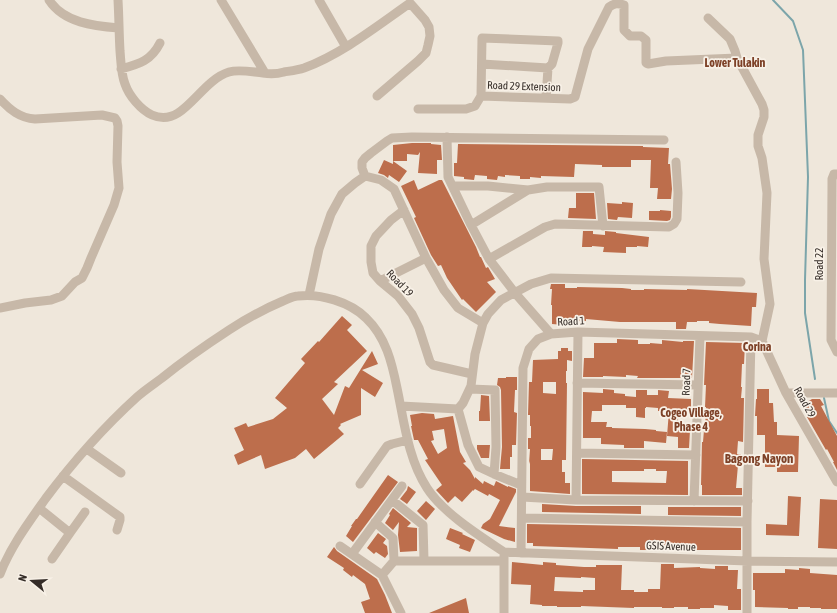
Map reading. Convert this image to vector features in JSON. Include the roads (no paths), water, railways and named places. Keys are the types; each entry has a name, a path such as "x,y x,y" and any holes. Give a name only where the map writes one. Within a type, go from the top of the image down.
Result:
{"street":[{"path":"49,0 61,13 74,20 92,25 119,28"},
{"path":"118,0 121,69 124,84 139,105 148,114 158,118 169,118 178,113 210,84 220,76 230,71 282,73 303,68 325,59 346,47 410,3 425,20 429,27 430,36 426,52 418,61 378,96"},
{"path":"221,0 264,73"},
{"path":"319,0 346,47"},
{"name":"Road 29 Extension","path":"480,96 570,99 575,97 588,49 609,7 618,3 624,5 624,30 630,36 641,36 646,40 646,63 648,64 737,58"},
{"path":"708,18 730,39 737,58 764,110 764,117 758,135 758,146 762,158 767,193 764,259 770,304 762,341 751,337 747,522 748,613"},
{"path":"418,108 466,109 475,106 480,96 482,38 558,41 552,64 548,68 546,98"},
{"path":"121,69 138,64 150,57 160,44"},
{"path":"482,64 548,68"},
{"path":"0,100 21,116 28,118 35,119 102,115 114,118 117,121 118,126 117,162 119,188 114,206 88,268 82,278 75,282 62,296 51,300 0,308"},
{"path":"447,137 448,177 471,225 490,259 515,293 551,334"},
{"path":"365,176 362,168 362,162 365,158 392,138 447,137 664,140"},
{"path":"490,259 545,227 555,224 669,227 674,224 677,219 678,193 676,162"},
{"name":"Road 22","path":"836,174 832,179 832,185 834,230 834,340 837,352"},
{"path":"309,295 320,249 331,214 342,194 365,176 381,180 394,189 426,258 444,290 458,308 483,323"},
{"path":"453,186 488,186 528,190 547,187 599,186 602,226"},
{"path":"471,225 528,190"},
{"name":"Road 19","path":"404,210 391,220 376,236 372,246 371,262 373,273 398,296 412,314 419,328 430,362 433,365 472,374"},
{"path":"380,281 426,258"},
{"path":"458,409 463,403 471,386 475,354 483,323 488,314 501,300 531,284 551,278 741,282"},
{"path":"0,574 26,526 63,476 108,426 138,396 180,363 247,318 296,296 309,295 340,301 352,307 366,317 376,329 385,344 392,363 412,456 427,488 436,500 451,514 504,557 504,613"},
{"path":"576,500 578,332"},
{"name":"Road 1","path":"521,553 523,368 529,349 538,339 551,334 578,332 751,337"},
{"name":"Road 7","path":"694,501 700,336"},
{"name":"Road 29","path":"762,341 786,393 837,482"},
{"path":"577,383 698,385"},
{"path":"470,389 495,390 496,447 494,474"},
{"path":"786,393 837,393"},
{"path":"401,406 458,409"},
{"path":"458,409 468,445 479,467 521,485"},
{"path":"360,484 387,446 408,440"},
{"path":"87,449 121,473"},
{"path":"577,452 696,455"},
{"path":"63,476 120,517 117,530"},
{"path":"352,554 402,486"},
{"path":"522,497 576,500 748,501"},
{"path":"392,500 423,524 424,560"},
{"path":"39,508 70,533"},
{"path":"52,558 85,512"},
{"path":"522,518 747,522"},
{"path":"375,522 393,538 394,561 382,574"},
{"path":"340,546 382,574 401,613"},
{"name":"GSIS Avenue","path":"394,561 504,557 521,553 748,561 837,562"}],"waterway":[{"path":"773,0 793,21 803,50 808,177 805,313 815,379"},
{"path":"824,398 829,421 837,433"}],"district":[{"name":"Lower Tulakin","path":"735,63"},
{"name":"Corina","path":"757,347"},
{"name":"Cogeo Village, Phase 4","path":"691,420"},
{"name":"Bagong Nayon","path":"759,458"}]}
